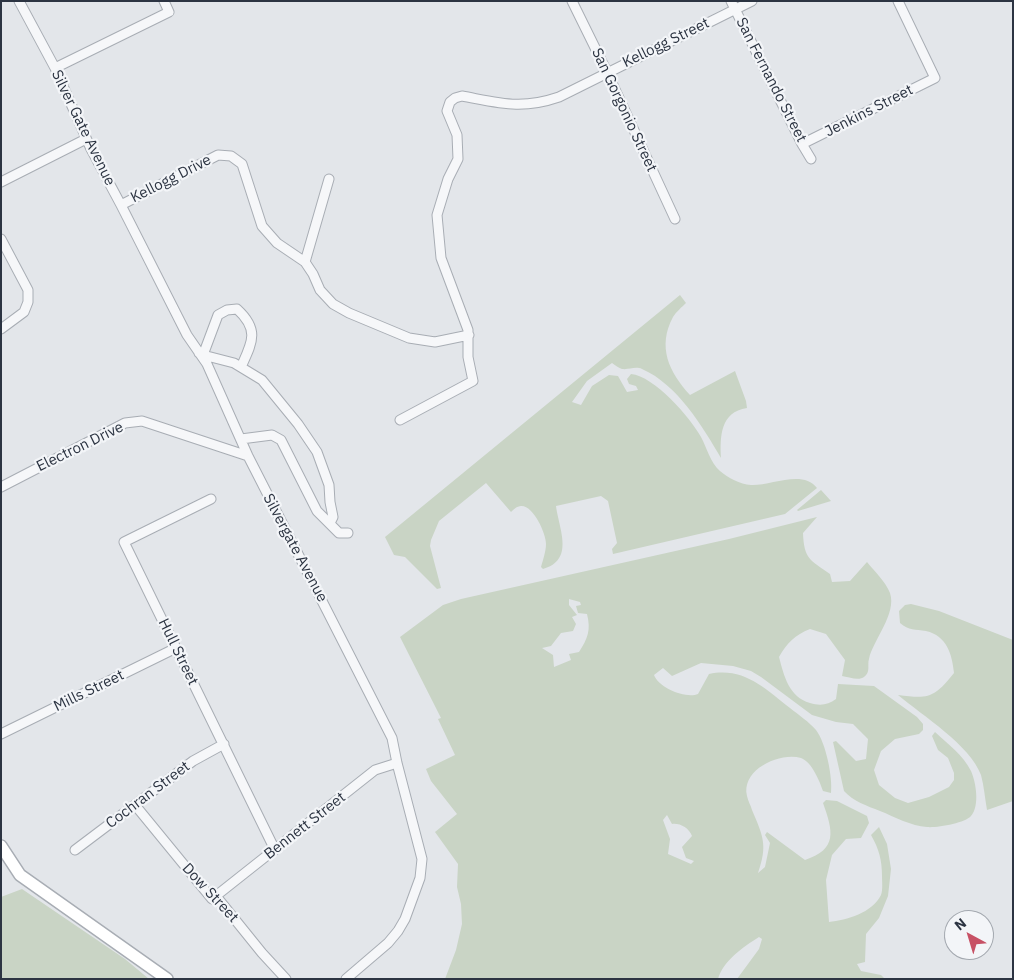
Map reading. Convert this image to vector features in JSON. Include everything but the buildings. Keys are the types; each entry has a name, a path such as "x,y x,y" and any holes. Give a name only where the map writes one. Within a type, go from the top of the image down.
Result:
{"main road":[{"path":"1,846 20,875 167,979"}],"street":[{"name":"Silver Gate Avenue","path":"19,1 55,68 86,139 187,335"},
{"path":"55,68 169,12 164,1"},
{"name":"San Gorgonio Street","path":"572,1 608,72 675,219"},
{"name":"Kellogg Street","path":"608,72 733,6 752,1"},
{"name":"Jenkins Street","path":"802,144 935,78 898,1"},
{"name":"San Fernando Street","path":"733,6 811,159"},
{"path":"400,420 473,381 468,357 468,330 441,258 437,215 448,179 458,159 458,135 447,112 450,102 454,98 462,96 509,105 539,104 559,97 608,72"},
{"path":"1,182 86,139"},
{"name":"Kellogg Drive","path":"121,205 218,155 231,156 242,164 262,226 277,243 305,262 320,290 333,304 349,314 409,338 435,342 469,335"},
{"path":"305,262 329,179"},
{"path":"1,239 28,290 28,302 24,312 1,329"},
{"path":"241,367 252,343 251,328 237,309 227,310 218,315 201,354 234,363 262,380 298,424 317,452 330,485 330,502 333,517 330,524"},
{"name":"Silvergate Avenue","path":"187,335 207,364 248,456 392,738 397,763"},
{"name":"Electron Drive","path":"1,487 125,424 142,421 248,456"},
{"path":"241,439 272,434 281,440 318,511 339,533 348,533"},
{"name":"Hull Street","path":"211,499 124,542 275,850"},
{"name":"Mills Street","path":"1,734 176,648"},
{"name":"Cochran Street","path":"75,850 193,761 224,744"},
{"path":"346,979 388,943 398,931 409,911 420,878 422,859 397,763"},
{"name":"Bennett Street","path":"216,896 375,770 397,763"},
{"name":"Dow Street","path":"134,805 212,899 216,896 262,953 286,979"}],"green space":[{"path":"680,295 686,303 673,317 666,339 668,359 676,377 690,395 735,371 746,401 747,408 738,410 727,420 722,434 721,458 697,420 678,396 655,376 642,369 622,369 612,363 587,381 572,402 581,405 592,386 609,375 618,376 627,392 638,390 636,386 629,384 627,379 631,374 640,376 660,390 689,419 701,437 714,463 727,476 738,482 751,485 795,479 803,480 811,482 817,488 785,514 613,554 612,549 617,543 608,501 601,496 556,506 562,534 562,551 559,559 553,565 543,569 541,567 546,544 538,520 526,507 517,507 511,512 486,483 439,521 430,546 441,588 437,589 405,557 394,555 385,537"},
{"path":"821,490 831,501 797,510"},
{"path":"817,517 803,533 805,548 809,558 830,574 832,582 850,581 867,562 886,585 891,601 887,618 871,652 866,675 859,679 842,676 845,660 826,634 810,629 792,640 779,657 789,685 792,691 803,700 821,705 836,699 838,684 874,686 917,717 923,724 923,730 919,734 895,739 881,751 874,770 879,785 895,798 908,803 929,797 949,787 954,780 954,773 948,758 938,750 932,736 935,732 960,755 968,765 973,776 976,787 976,806 968,819 937,827 909,823 860,803 844,791 833,742 836,741 856,761 866,759 868,739 853,724 836,722 812,715 761,677 751,671 733,666 701,663 672,676 663,668 654,675 667,688 687,695 698,694 709,674 721,673 743,676 771,693 816,730 823,743 828,761 831,793 823,791 812,768 801,758 782,758 773,761 764,765 750,778 747,796 763,841 763,855 758,873 765,867 770,843 765,835 767,832 805,860 816,856 828,845 830,830 823,803 826,800 837,801 867,816 869,823 861,838 846,839 832,855 826,880 829,922 851,917 865,911 872,907 881,895 881,860 871,835 879,827 887,844 891,869 888,896 879,918 866,934 865,962 857,964 861,971 881,975 885,979 737,979 759,949 762,939 759,937 729,960 718,979 445,979 456,950 462,924 461,904 457,887 458,864 435,832 457,814 431,781 426,769 455,755 438,719 441,718 400,637 443,605 461,599 729,539","holes":["569,599 580,602 581,605 576,606 578,613 587,614 588,634 579,652 569,654 571,660 554,667 553,655 542,648 551,646 561,633 573,631 576,624 572,617 577,615 569,605","667,815 672,824 678,824 691,833 692,836 682,847 686,858 694,861 691,864 668,854 670,839 663,820"]},
{"path":"911,604 939,611 1013,640 1013,801 987,810 981,775 967,753 945,732 898,695 917,697 930,695 941,688 954,673 952,659 944,641 933,633 909,629 900,623 899,611 905,605"},
{"path":"22,889 125,959 149,979 1,979 1,897"}]}
